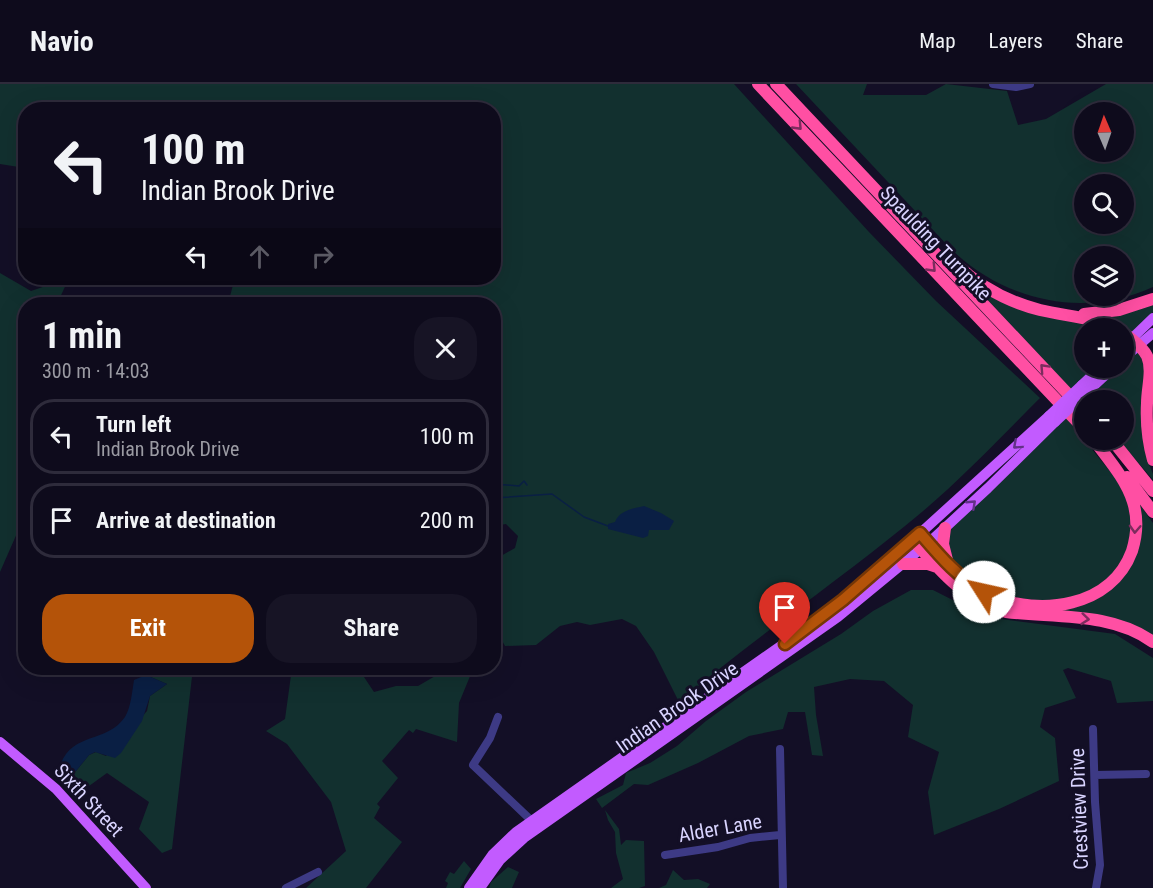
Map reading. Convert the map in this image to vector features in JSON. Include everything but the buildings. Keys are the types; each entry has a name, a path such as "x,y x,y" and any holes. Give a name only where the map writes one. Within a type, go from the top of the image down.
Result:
{"highway":[{"name":"Spaulding Turnpike","path":"758,84 1074,418"},
{"name":"Spaulding Turnpike","path":"776,84 1074,400"},
{"path":"915,232 933,243 964,272 986,287 1027,306 1079,318"},
{"path":"1065,315 1109,312 1130,308 1153,299"},
{"path":"1134,345 1147,354 1150,364 1147,405 1149,442 1153,460"},
{"path":"1148,413 1153,397"},
{"path":"903,564 928,564 943,567 990,595 1030,606 1062,605 1097,593 1121,571 1129,557 1136,534 1133,502 1101,450"},
{"path":"1104,450 1118,465 1153,512"},
{"path":"1120,450 1153,491"},
{"path":"943,567 945,528"},
{"path":"920,541 963,592 990,608 1006,612 1112,622 1134,630 1153,642"}],"main road":[{"path":"1134,336 1153,318"},
{"path":"1134,339 1153,333"},
{"name":"Indian Brook Drive","path":"1085,388 1092,378"},
{"name":"Indian Brook Drive","path":"469,888 493,854 801,632 920,541 1085,388 1099,378"},
{"name":"Indian Brook Drive","path":"480,888 504,855 535,824 838,617 903,564 920,541 945,528 1052,419"},
{"name":"Sixth Street","path":"0,742 56,789 146,888"}],"street":[{"path":"993,84 1016,87 1030,84"},
{"path":"498,717 490,738 473,765 535,824"},
{"name":"Crestview Drive","path":"1093,729 1100,865 1096,888"},
{"path":"780,749 780,835 783,888"},
{"path":"1095,776 1146,774"},
{"name":"Alder Lane","path":"665,855 718,847 750,838 780,835"},
{"path":"286,888 318,872"}],"green space":[{"path":"0,84 734,84 869,232 936,301 1040,398 941,496 679,702 654,652 636,626 622,619 590,625 577,622 560,626 536,645 505,646 501,639 501,556 515,548 518,536 506,524 501,525 501,297 230,297 233,285 501,285 501,102 18,102 18,167 0,164"},
{"path":"796,84 867,84 863,95 926,95 946,84 1007,91 1018,125 1046,119 1074,103 1074,162 1134,162 1134,102 1075,102 1106,84 1153,84 1153,287 1134,294 1134,246 1074,246 1074,303 1044,299 1017,291 992,280 969,265 948,246"},
{"path":"0,273 31,291 49,285 66,285 60,297 18,297 18,531 0,572"},
{"path":"974,285 1080,318 1074,318 1074,378 1083,378 1071,389"},
{"path":"1153,303 1153,312 1134,330 1134,318 1097,316"},
{"path":"1138,351 1144,360 1149,464 1153,480 1128,450 1134,450 1134,390 1096,390 1109,378 1134,378 1134,355"},
{"path":"1066,418 1074,428 1074,450 1092,450 1123,487 1132,516 1133,528 1122,563 1104,583 1080,596 1039,602 1008,596 991,589 961,570 952,557 948,543 952,527"},
{"path":"1138,502 1153,523 1153,640 1140,631 1027,610 977,592 1070,605 1125,570"},
{"path":"911,590 933,590 986,617 1115,634 1153,658 1153,701 1117,703 1111,681 1068,668 1063,670 1076,698 1045,708 1040,727 1055,738 1059,781 999,809 934,835 928,792 939,752 908,737 913,705 884,681 850,679 814,687 823,756 812,755 805,712 788,712 783,729 749,736 698,763 648,785 634,784 602,808 596,799 623,785 626,773 650,763 677,746 706,721 746,692 841,634 873,611"},
{"path":"146,675 192,675 172,849 162,853 139,829 149,802 107,773 78,794 57,777 76,771 89,755 96,752 106,756 147,711 150,696 167,684"},
{"path":"291,675 363,675 374,692 396,686 418,686 437,675 471,675 459,703 457,742 416,729 413,733 409,730 382,761 398,778 377,804 380,807 374,818 402,842 366,888 306,888 346,851 331,802 287,744 266,731 285,719"},
{"path":"605,810 619,829 621,845 626,840 644,841 645,886 611,888 623,879 616,853 615,832"},
{"path":"464,861 471,869 460,888 446,888 448,883 445,881 450,872 454,874"},
{"path":"508,867 519,872 512,888 489,888 491,882"},
{"path":"673,870 684,880 698,879 710,884 707,888 659,888 666,885"}],"water":[{"path":"644,506 674,521 669,530 649,530 648,536 643,538 608,529 608,524 615,522 623,512"},
{"path":"146,675 167,684 150,696 142,721 121,753 115,758 95,752 89,755 76,771 57,777 68,751 77,744 107,732 125,717 134,680"}],"waterway":[{"path":"501,485 519,486 524,481 527,485"},
{"path":"501,498 552,494 584,517 608,526"}],"route":[{"path":"785,644 843,600 920,533 948,565 984,592"}]}
